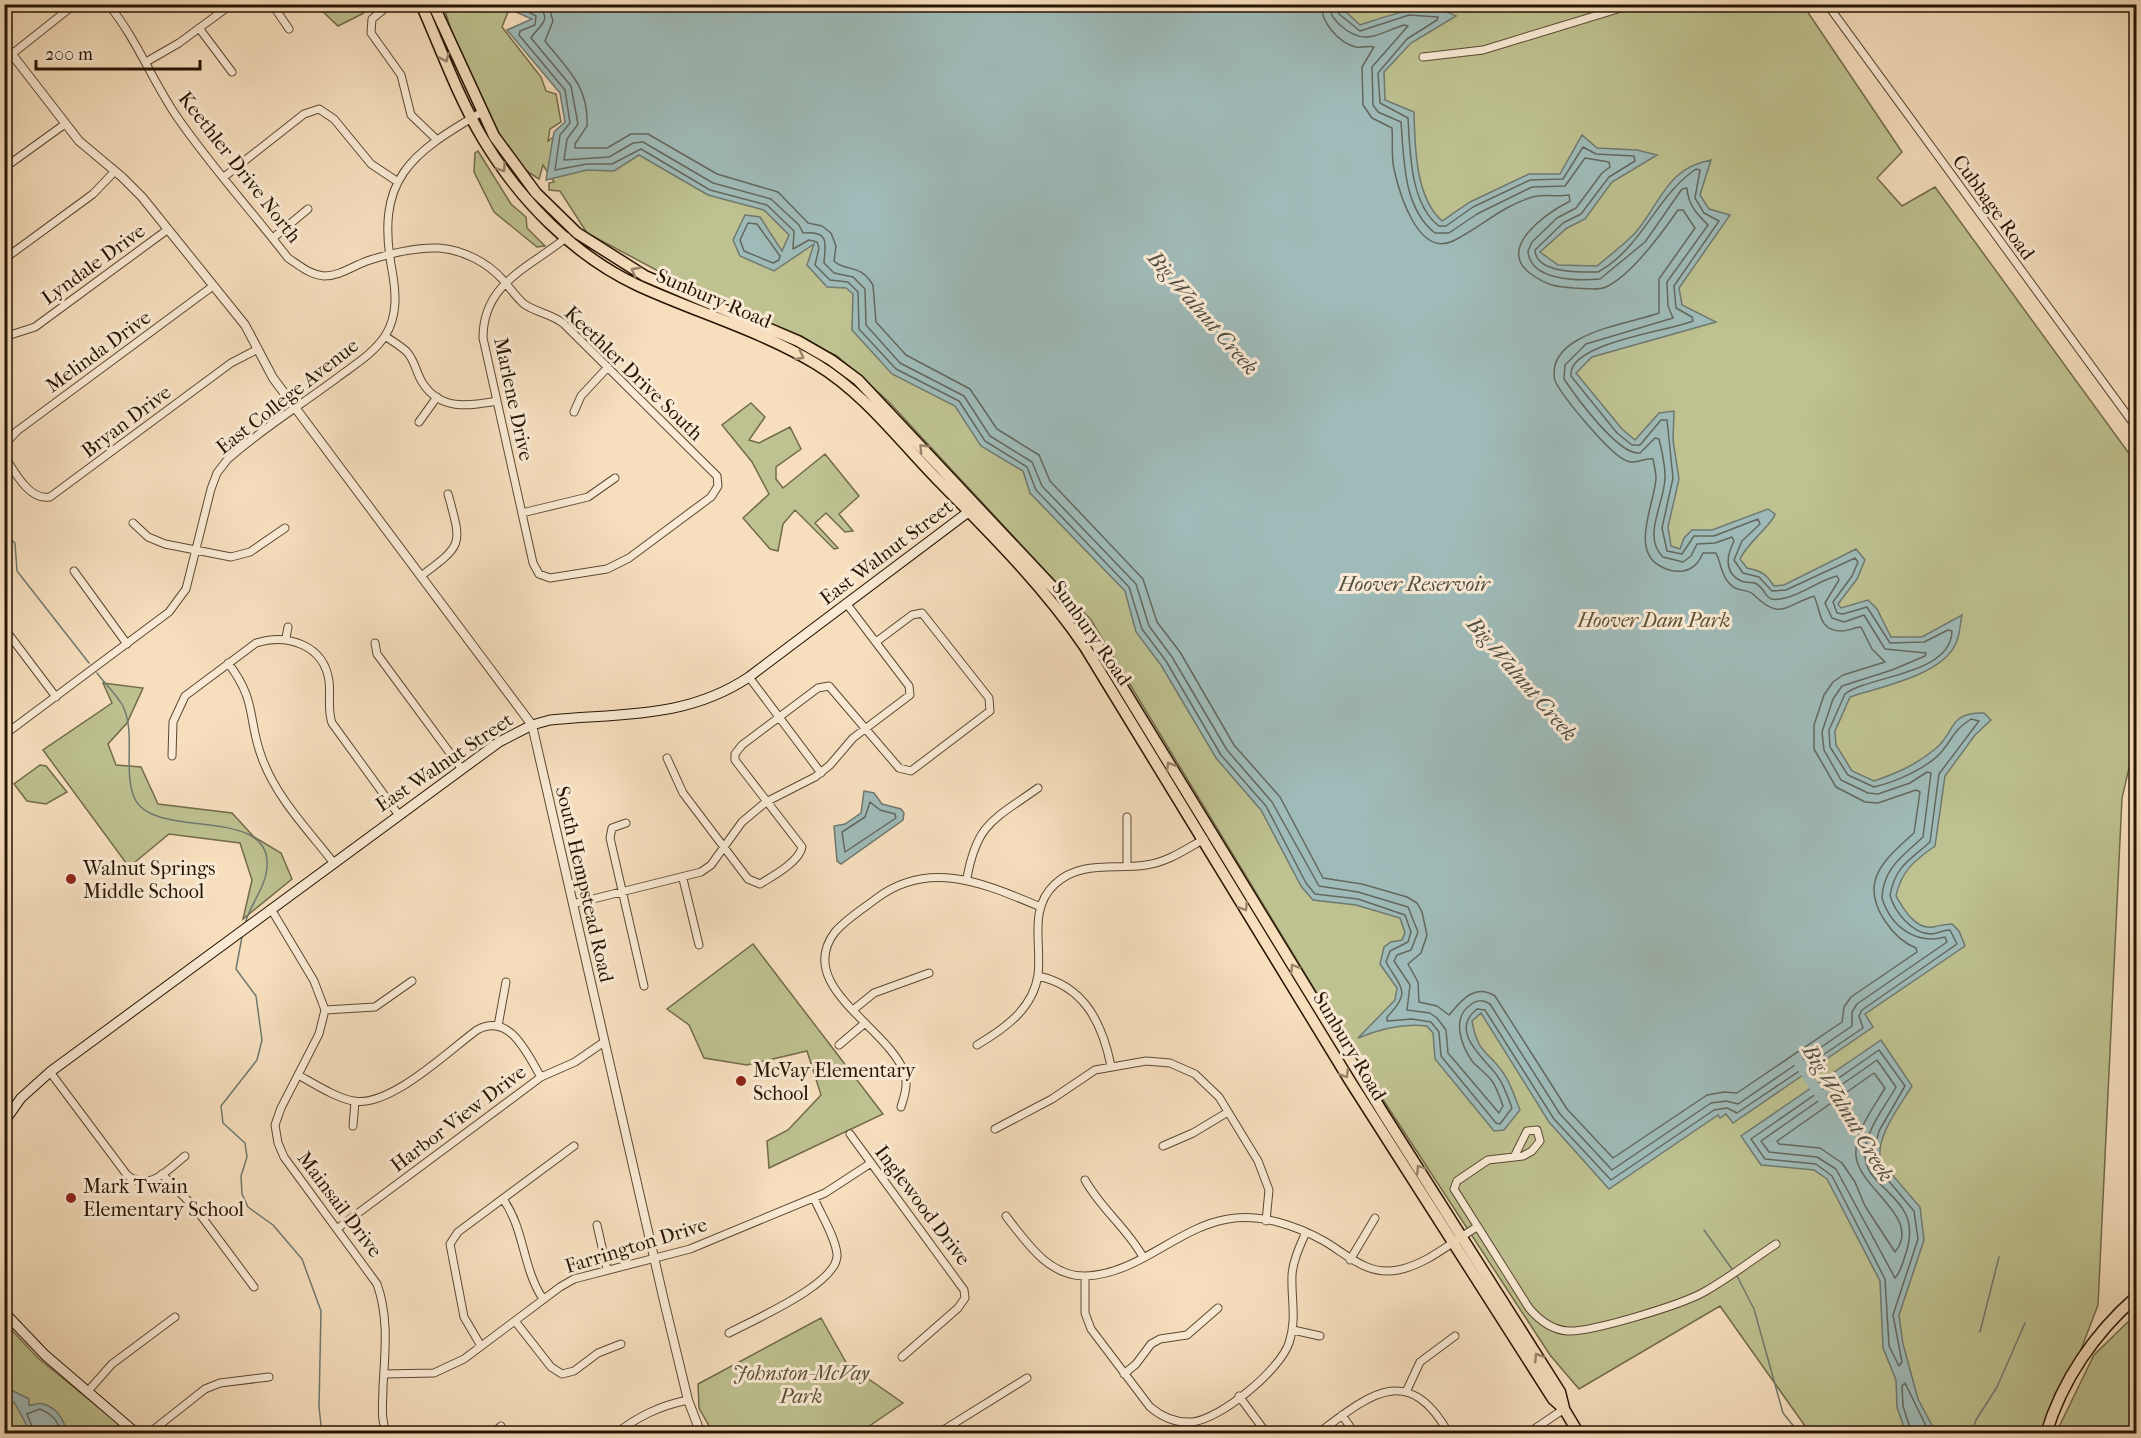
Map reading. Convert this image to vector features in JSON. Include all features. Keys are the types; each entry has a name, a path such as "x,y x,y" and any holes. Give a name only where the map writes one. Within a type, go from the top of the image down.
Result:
{"main road":[{"name":"Sunbury Road","path":"421,4 477,115 509,160 570,234 634,284 782,346 815,364 857,396 923,464 973,509 1024,566 1046,579 1085,626 1350,1081 1421,1190 1458,1239 1458,1244 1475,1269 1489,1279 1560,1392 1564,1409"},
{"name":"Sunbury Road","path":"433,4 477,115"},
{"name":"Sunbury Road","path":"570,234 645,276 798,341 831,360 875,396 1065,618 1168,784 1243,885 1553,1399 1564,1409 1579,1434"},
{"name":"East Walnut Street","path":"4,1122 21,1098 50,1072 498,742 532,725 549,720 685,707 720,694 748,677 973,509"},
{"path":"2046,1434 2058,1402 2078,1366 2114,1318 2136,1297"},
{"path":"4,1312 45,1355 137,1434"}],"street":[{"path":"12,54 75,4"},
{"name":"Keethler Drive North","path":"108,4 128,30 167,102 188,133 288,258 310,272 324,276 338,274 370,260 389,256"},
{"path":"146,62 232,4"},
{"path":"272,4 289,28"},
{"path":"390,4 372,19 371,33 400,75 415,122 436,139"},
{"path":"1423,57 1483,50 1578,19 1634,4"},
{"name":"Cubbage Road","path":"1827,4 2136,427"},
{"path":"199,28 232,72"},
{"name":"South Hempstead Road","path":"4,44 65,124 86,148 132,186 244,325 273,378 532,725 654,1259 688,1400 701,1434"},
{"path":"224,177 304,114 319,109 334,118 371,164 398,182"},
{"name":"East College Avenue","path":"4,735 169,612 186,590 217,473 233,455 364,358 385,336 395,304 387,216 398,182 412,160 436,139 477,115"},
{"path":"4,168 65,124"},
{"path":"7,257 93,194 115,171"},
{"path":"273,238 308,209"},
{"name":"Lyndale Drive","path":"4,337 34,327 167,230"},
{"name":"Marlene Drive","path":"539,574 533,563 483,338 483,326 489,303 506,283 570,234"},
{"name":"Keethler Drive South","path":"389,256 425,248 451,250 479,261 506,283 526,305 557,318 717,476 718,486 711,497 629,558 607,569 550,578 539,574"},
{"name":"Melinda Drive","path":"4,445 17,431 213,286"},
{"path":"385,336 408,353 421,381 437,397 456,406 497,401"},
{"name":"Bryan Drive","path":"4,455 17,475 36,496 50,497 231,363 258,349"},
{"path":"574,412 581,396 608,367"},
{"path":"419,422 437,397"},
{"path":"522,513 588,497 615,478"},
{"path":"421,576 449,555 457,545 458,532 448,494"},
{"path":"133,523 148,537 219,556 241,555 250,552 285,528"},
{"path":"75,571 127,644"},
{"path":"573,904 683,879 701,872 711,865 742,822 766,802 821,773 866,728 911,693 909,686 846,603"},
{"path":"668,758 683,793 748,879 755,884 764,882 800,854 800,843 735,760 738,748 824,686 834,690 905,772 933,755 988,714 992,707 989,698 922,613 912,615 876,642"},
{"path":"286,638 288,627"},
{"path":"4,628 56,697"},
{"path":"172,756 173,722 180,704 192,690 256,643 286,638 311,649 324,664 330,684 328,713 332,723 398,814"},
{"path":"375,644 377,654 461,768"},
{"path":"228,663 243,683 250,700 257,744 270,776 333,862"},
{"path":"748,677 821,773"},
{"path":"967,878 973,849 984,829 1038,788"},
{"path":"1127,817 1127,866"},
{"path":"626,823 614,826 610,834 644,986"},
{"path":"977,1045 999,1032 1022,1010 1038,976 1037,923 1041,907 1055,884 1074,872 1094,867 1127,866 1163,861 1207,837"},
{"path":"901,1107 906,1091 905,1076 894,1054 853,1010 828,977 823,949 838,929 893,888 932,876 967,878 1041,907"},
{"path":"683,879 699,945"},
{"path":"271,909 314,981 325,1010 375,1006 412,981"},
{"path":"853,1010 874,993 929,973"},
{"path":"1038,976 1065,984 1078,996 1102,1029 1111,1066"},
{"path":"498,1026 506,982"},
{"name":"Mainsail Drive","path":"325,1010 323,1025 275,1125 278,1143 284,1157 373,1277 383,1300 386,1328 382,1415 387,1434"},
{"path":"840,1045 865,1023"},
{"path":"298,1075 355,1101 368,1101 396,1091 477,1030 483,1027 498,1026 515,1035 541,1077"},
{"name":"Harbor View Drive","path":"338,1228 541,1077 575,1062 604,1042"},
{"path":"995,1129 1052,1099 1086,1074 1111,1066 1158,1061 1181,1067 1195,1074 1207,1084 1228,1112 1268,1181 1266,1221"},
{"path":"50,1072 127,1175 135,1182 145,1183 162,1174 185,1156"},
{"path":"353,1126 355,1101"},
{"path":"1163,1146 1228,1112"},
{"name":"Inglewood Drive","path":"850,1134 960,1282 965,1298 956,1310 902,1358"},
{"path":"481,1346 464,1317 450,1244 458,1232 574,1146"},
{"path":"1515,1155 1488,1160 1454,1185 1456,1194 1532,1311 1545,1323 1567,1331 1587,1329 1692,1298 1776,1244"},
{"name":"Farrington Drive","path":"384,1374 434,1373 464,1359 543,1299 574,1279 690,1249 814,1198 847,1181 872,1163"},
{"path":"162,1174 196,1209 254,1287"},
{"path":"1085,1180 1100,1204 1129,1233 1143,1257"},
{"path":"729,1333 797,1296 830,1274 835,1268 837,1252 814,1198"},
{"path":"503,1199 515,1219 532,1281 543,1299"},
{"path":"1006,1216 1035,1253 1056,1269 1086,1276 1123,1267 1200,1226 1229,1218 1266,1221 1306,1232 1367,1268 1395,1271 1424,1261 1477,1227"},
{"path":"1350,1260 1376,1218"},
{"path":"597,1226 607,1269"},
{"path":"1086,1276 1085,1313 1091,1329 1150,1407 1160,1416 1191,1422 1205,1419 1239,1396 1275,1367 1288,1347 1293,1330 1295,1309 1292,1275 1296,1256 1306,1232"},
{"path":"1124,1374 1151,1344 1160,1339 1187,1335 1218,1308"},
{"path":"88,1391 112,1364 175,1317"},
{"path":"515,1321 551,1367 562,1374 574,1371 598,1353 621,1344"},
{"path":"1293,1330 1320,1336"},
{"path":"1406,1392 1420,1362 1455,1336"},
{"path":"148,1434 205,1389 220,1383 269,1377"},
{"path":"937,1434 1027,1378"},
{"path":"1317,1434 1366,1397 1383,1391 1406,1392 1430,1405 1449,1434"},
{"path":"1239,1396 1267,1434"},
{"path":"615,1434 636,1418 662,1406 688,1400"},
{"path":"1527,1434 1564,1409"},
{"path":"1342,1415 1355,1434"},
{"path":"492,1434 501,1426"}],"green space":[{"path":"316,5 373,5 362,14 338,26"},
{"name":"Hoover Dam Park","path":"443,5 494,5 508,12 502,27 541,77 546,91 556,94 561,122 550,129 548,141 727,5 1803,5 1902,152 1877,178 1902,206 1935,187 2136,463 2136,738 2122,798 2098,1305 2049,1433 1810,1433 1720,1306 1579,1389 1550,1355 1361,1066 1091,620 888,401 837,356 720,304 587,233 560,191 549,190 549,183 554,182 543,165 539,179 519,166 491,120 455,42"},
{"path":"478,151 511,204 526,217 527,228 545,246 537,247 494,212 474,172 475,153"},
{"path":"751,403 765,417 749,440 759,443 790,427 801,449 776,467 776,479 783,488 825,454 859,496 839,514 853,531 845,532 826,513 815,523 838,548 834,549 795,510 783,524 778,551 770,549 743,518 769,494 752,462 722,425"},
{"path":"103,683 143,688 127,723 108,744 116,765 141,767 158,804 232,813 254,837 281,853 292,879 243,919 252,880 240,843 169,834 129,867 43,750 112,703"},
{"path":"40,765 46,766 67,792 46,804 27,801 14,784"},
{"path":"753,944 883,1114 769,1168 767,1141 788,1130 821,1095 807,1051 747,1065 704,1058 689,1025 667,1009"},
{"path":"2136,1314 2136,1432 2056,1433 2094,1355"},
{"name":"Johnston-McVay Park","path":"821,1318 847,1364 903,1403 859,1433 713,1433 699,1408 698,1384"},
{"path":"4,1322 38,1358 130,1433 5,1433"}],"water":[{"name":"Hoover Reservoir","path":"1345,4 1344,10 1360,25 1421,9 1445,11 1456,16 1411,43 1384,72 1385,100 1414,112 1418,170 1426,199 1442,221 1470,202 1529,174 1560,174 1582,135 1597,148 1637,150 1657,155 1612,182 1585,219 1567,228 1540,252 1558,265 1597,266 1636,232 1675,178 1696,164 1711,160 1700,195 1709,209 1730,215 1679,288 1682,305 1716,322 1592,357 1576,373 1622,429 1635,440 1659,413 1674,411 1673,440 1679,479 1668,527 1671,546 1680,549 1684,538 1692,530 1712,530 1768,509 1775,514 1773,518 1740,559 1747,568 1766,576 1774,586 1784,585 1856,549 1865,560 1857,579 1838,604 1841,608 1868,600 1877,609 1891,637 1922,637 1962,615 1956,643 1949,654 1938,664 1925,672 1893,684 1850,697 1835,731 1836,745 1852,771 1874,781 1906,768 1928,755 1942,743 1958,720 1964,716 1984,713 1991,720 1975,735 1945,776 1935,846 1921,856 1905,873 1896,896 1910,917 1921,925 1933,927 1952,924 1959,931 1965,946 1865,1014 1873,1027 1733,1123 1726,1114 1720,1118 1718,1115 1609,1189 1549,1122 1481,1013 1472,1021 1477,1040 1506,1078 1520,1110 1504,1130 1494,1131 1435,1059 1433,1033 1427,1026 1409,1025 1358,1038 1395,1000 1397,988 1380,964 1384,947 1391,942 1402,940 1405,933 1400,918 1356,905 1313,900 1301,886 1261,810 1216,758 1161,665 1136,632 1125,591 1030,493 1023,471 981,446 955,406 892,374 852,330 853,294 846,288 827,287 807,265 814,244 774,271 740,256 733,240 745,215 760,217 782,251 789,235 764,210 708,195 639,155 614,171 587,170 546,180 554,132 565,122 560,93 507,30 532,19 500,5"},
{"path":"864,791 874,793 882,804 901,809 904,813 903,820 841,864 837,861 834,826 845,824 861,813"},
{"path":"1881,1040 1912,1086 1889,1122 1881,1143 1880,1153 1881,1162 1920,1207 1924,1240 1899,1315 1903,1344 1918,1399 1936,1433 1906,1433 1897,1407 1896,1380 1883,1348 1880,1281 1827,1179 1814,1170 1761,1165 1741,1136"},
{"path":"7,1383 11,1390 29,1399 29,1405 41,1404 56,1412 62,1419 67,1433 31,1433 14,1402 5,1413"}],"waterway":[{"path":"4,534 15,543 17,571 89,663"},
{"path":"97,673 118,698 127,717 131,786 134,797 145,810 163,818 232,829 251,836 264,848 266,876 245,924"},
{"path":"242,937 236,969 256,996 262,1040 257,1060 221,1106 223,1123 245,1143 247,1157 241,1176 242,1194 248,1207 273,1225 302,1259 321,1311 319,1407 322,1434"},
{"name":"Big Walnut Creek","path":"1799,1063 1822,1098"},
{"path":"1704,1230 1732,1269"},
{"path":"1980,1332 1999,1257"},
{"path":"1737,1276 1754,1309 1783,1413 1800,1434"},
{"path":"1971,1434 1976,1420 1997,1387 2025,1323"}],"place":[{"name":"Walnut Springs Middle School","path":"71,879"},
{"name":"McVay Elementary School","path":"741,1081"},
{"name":"Mark Twain Elementary School","path":"71,1198"}]}
